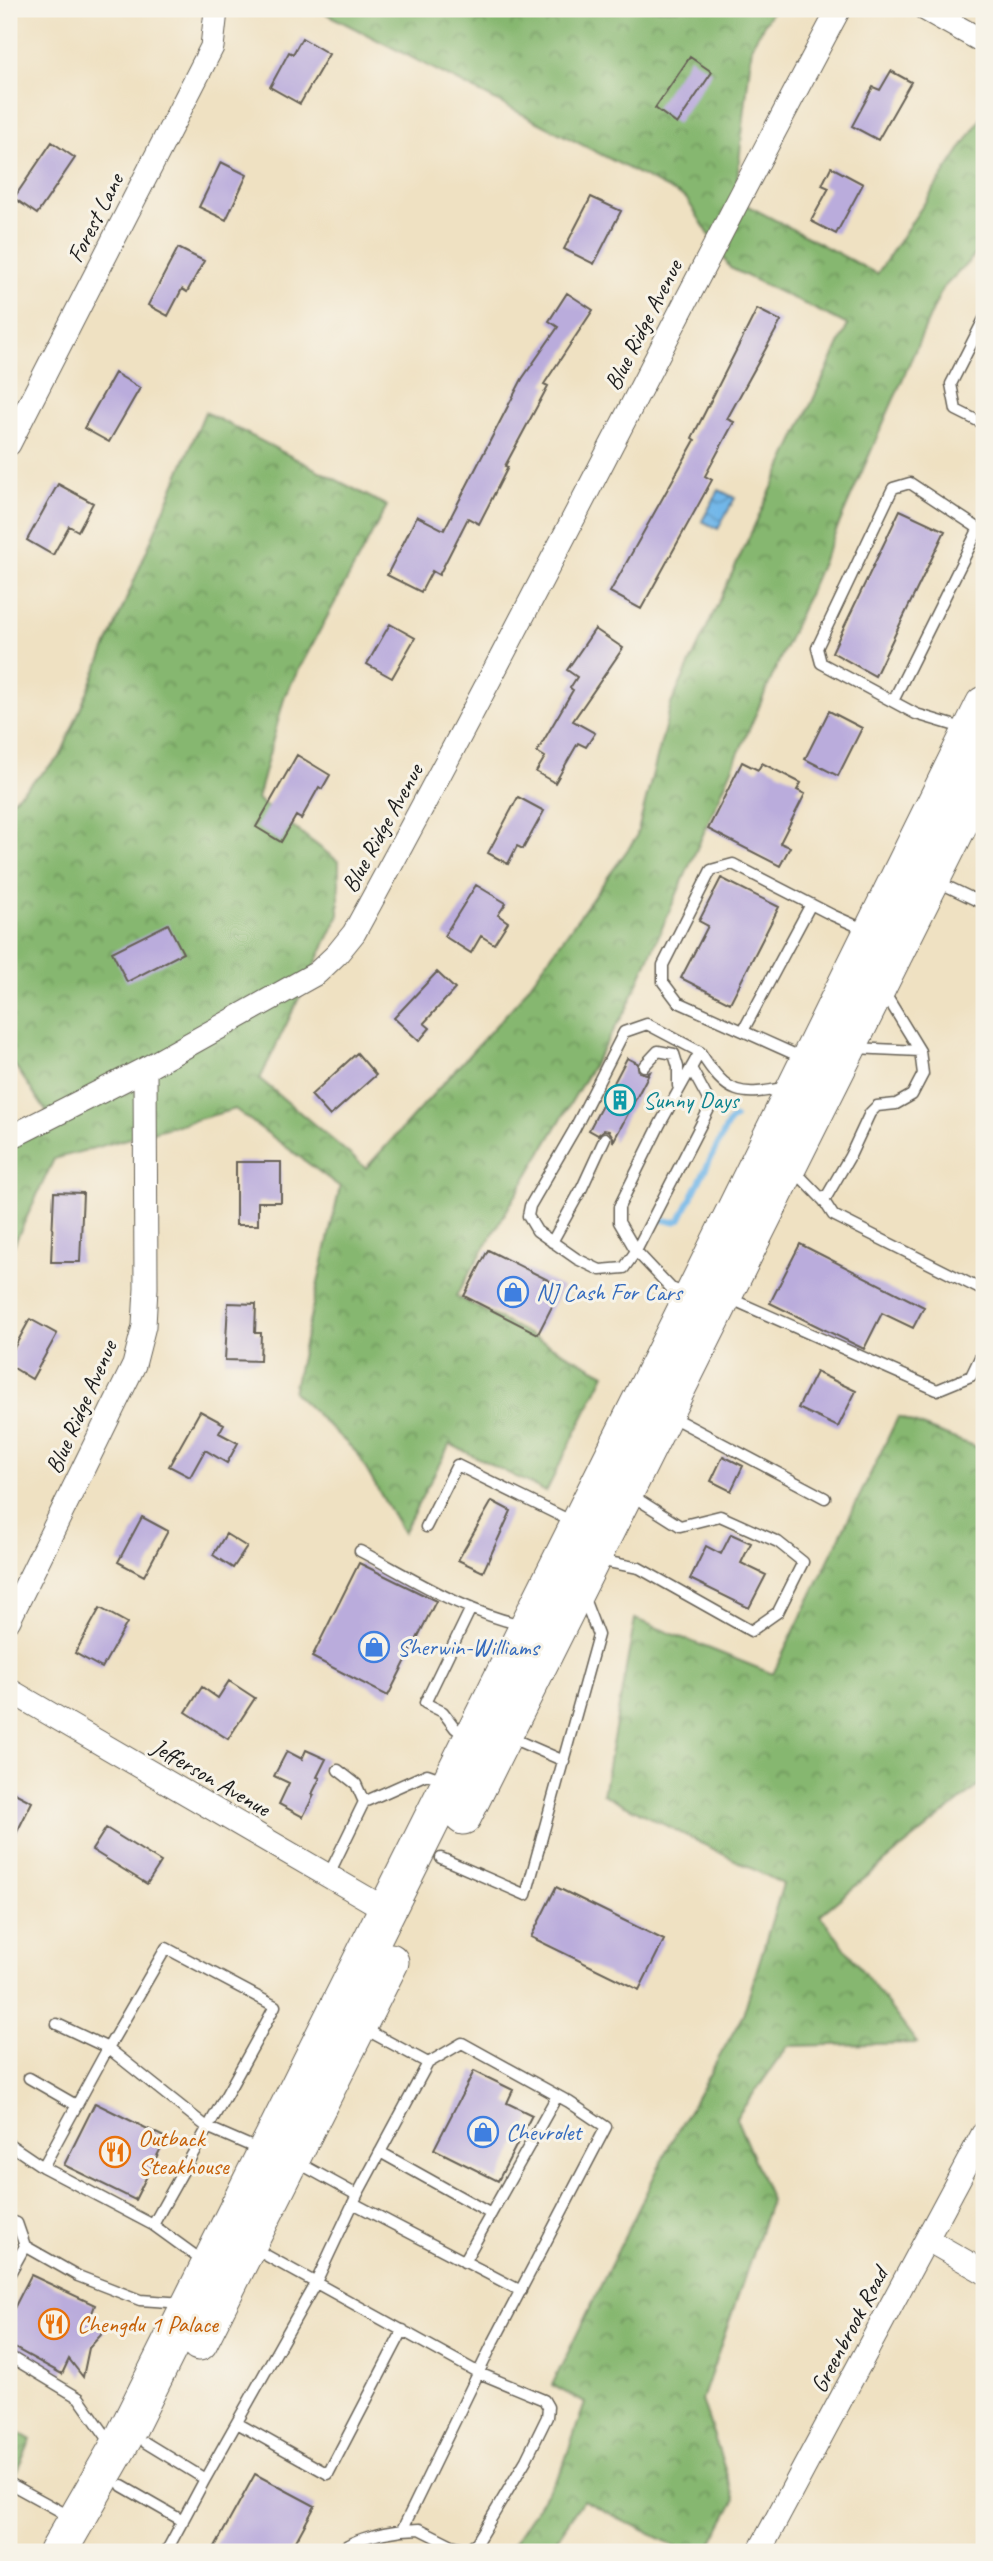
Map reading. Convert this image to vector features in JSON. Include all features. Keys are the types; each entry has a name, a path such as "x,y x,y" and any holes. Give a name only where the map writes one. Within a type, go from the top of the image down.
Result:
{"highway":[{"path":"81,2536 249,2246 279,2156 387,1910 451,1782 487,1738 585,1572 665,1413 708,1296 803,1072 978,718"},
{"path":"58,2552 81,2536 122,2486 131,2447 190,2304 209,2265 358,2026 442,1858 528,1626 579,1525 708,1296 789,1165 981,787"}],"street":[{"name":"Blue Ridge Avenue","path":"9,1620 134,1365 141,1339 146,1288 145,1069 317,973 354,933 456,747 734,204 839,9"},
{"path":"925,9 984,42"},
{"name":"Forest Lane","path":"9,444 212,47 216,11"},
{"path":"9,1138 145,1069"},
{"name":"Jefferson Avenue","path":"9,1690 387,1910"},
{"name":"Greenbrook Road","path":"759,2552 984,2132"},
{"path":"928,2239 984,2272"}],"lane":[{"path":"984,320 951,384 956,410 984,424"},
{"path":"893,701 981,530 910,483 893,488 817,648 821,663 916,714 978,718"},
{"path":"803,1072 744,1029 678,1002 663,982 663,965 710,870 733,864 872,932"},
{"path":"932,879 984,904"},
{"path":"744,1029 811,904"},
{"path":"824,1201 850,1156 870,1112 877,1106 896,1104 912,1094 923,1074 920,1051 879,984"},
{"path":"691,1068 711,1105 636,1251 624,1268 600,1270 577,1259 537,1231 528,1216 530,1206 624,1032 647,1024 701,1052 711,1069 728,1087 742,1093 803,1072"},
{"path":"848,1048 920,1051"},
{"path":"644,1066 658,1051 674,1054 678,1067 678,1089"},
{"path":"701,1052 678,1089 619,1207 619,1222 636,1251 671,1288 708,1296 937,1390 971,1376 984,1349"},
{"path":"552,1242 589,1176 605,1138"},
{"path":"789,1165 824,1201 832,1215 984,1291"},
{"path":"665,1413 825,1498"},
{"path":"426,1527 457,1465 579,1525"},
{"path":"442,1858 526,1895 598,1635 585,1572 639,1568 751,1631 778,1612 803,1562 778,1542 720,1516 680,1526 625,1492"},
{"path":"360,1551 471,1608 502,1621 528,1626"},
{"path":"471,1608 425,1703 443,1712 455,1728 564,1761"},
{"path":"338,1770 356,1784 364,1802"},
{"path":"328,1876 364,1802 427,1774 451,1782"},
{"path":"43,2167 107,2048 166,1948 275,2006 153,2225"},
{"path":"57,2024 107,2048 207,2127 279,2156 464,2262 521,2291"},
{"path":"358,2026 428,2063"},
{"path":"166,2552 316,2282 355,2199 428,2063 461,2043 569,2102 606,2127 492,2345 402,2530"},
{"path":"29,2078 76,2105"},
{"path":"464,2262 557,2096"},
{"path":"9,2144 43,2167 153,2225 209,2265"},
{"path":"380,2152 491,2214"},
{"path":"9,2220 17,2223 25,2246 78,2276 140,2300 190,2304"},
{"path":"9,2275 25,2246"},
{"path":"249,2246 479,2373 544,2400 548,2407 547,2417 526,2460 477,2542 467,2549 452,2545 420,2529 402,2530 342,2550"},
{"path":"237,2423 328,2474 403,2330"},
{"path":"9,2356 79,2398 131,2447 205,2479"},
{"path":"9,2483 81,2536"},
{"path":"122,2486 183,2521"}],"green space":[{"path":"317,9 773,9 752,45 735,199 877,274 984,114 984,246 942,289 627,1008 456,1296 605,1374 546,1492 450,1444 403,1533 356,1452 293,1392 340,1187 235,1109 54,1159 9,1255 9,1140 50,1117 9,1057 9,803 60,757 205,412 387,506 285,695 257,799 339,862 339,915 260,1079 366,1168 518,1001 636,838 671,704 848,325 730,268 686,198"},
{"path":"898,1417 984,1450 984,1781 820,1915 917,2043 788,2046 736,2118 771,2200 702,2400 735,2500 707,2552 687,2552 583,2500 548,2552 508,2552 562,2469 585,2403 552,2385 671,2142 743,2015 783,1884 603,1794 635,1619 773,1674"},
{"path":"9,2427 31,2440 9,2488"}],"water":[{"path":"719,490 735,498 718,529 702,521"}],"building":[{"path":"302,38 329,54 300,104 270,87 289,52 293,54"},
{"path":"690,57 712,72 677,124 655,108"},
{"path":"891,71 911,82 878,140 852,126 873,87 880,90"},
{"path":"52,142 75,158 37,214 14,198"},
{"path":"221,162 247,175 226,220 199,207"},
{"path":"831,167 863,184 836,234 811,221 829,188 822,185"},
{"path":"591,197 621,211 594,264 564,249"},
{"path":"178,248 204,261 187,292 182,289 168,316 148,305"},
{"path":"567,293 593,310 544,384 548,386 505,466 508,467 479,524 468,518 439,575 432,571 421,592 387,575 417,516 444,530 522,379 558,327 549,321"},
{"path":"757,309 781,321 727,419 734,422 705,476 712,480 641,609 610,592 695,440 692,438"},
{"path":"115,373 140,388 109,442 84,428"},
{"path":"58,484 93,503 78,531 69,526 53,555 27,540"},
{"path":"900,510 945,531 875,676 832,652"},
{"path":"390,624 415,638 392,678 367,664"},
{"path":"595,629 623,648 573,721 595,733 586,747 578,743 555,783 536,772 545,757 537,752 573,690 570,688 577,677 567,670"},
{"path":"829,711 862,728 838,776 805,759"},
{"path":"297,755 330,775 322,789 319,787 301,819 296,816 281,842 256,827"},
{"path":"742,762 758,770 762,763 801,783 797,790 805,794 780,843 790,847 780,866 708,829"},
{"path":"518,797 544,811 523,849 517,846 508,864 488,853"},
{"path":"721,878 779,907 730,1003 681,978 708,926 699,921"},
{"path":"476,885 506,903 498,915 508,922 494,944 481,936 471,953 444,936"},
{"path":"168,924 183,953 127,982 112,952"},
{"path":"437,972 455,989 424,1023 430,1028 419,1041 394,1018"},
{"path":"357,1053 376,1075 330,1116 311,1095"},
{"name":"Sunny Days","path":"627,1058 637,1063 639,1072 650,1072 613,1142 609,1131 604,1130 598,1135 589,1130"},
{"path":"236,1162 281,1162 281,1202 258,1202 258,1225 236,1225"},
{"path":"54,1192 83,1193 80,1262 51,1262"},
{"path":"800,1244 924,1307 913,1328 882,1313 864,1349 770,1303"},
{"name":"NJ Cash For Cars","path":"488,1250 562,1287 538,1334 464,1296"},
{"path":"228,1303 256,1304 255,1333 261,1333 260,1361 225,1360"},
{"path":"30,1319 57,1334 32,1379 9,1365 9,1357"},
{"path":"816,1372 856,1391 838,1427 798,1408"},
{"path":"200,1411 224,1424 219,1433 238,1443 227,1463 205,1450 190,1477 169,1466"},
{"path":"723,1456 743,1466 731,1491 711,1481"},
{"path":"492,1501 511,1511 483,1572 458,1560"},
{"path":"142,1517 168,1531 144,1576 118,1562"},
{"path":"226,1534 247,1547 233,1568 213,1555"},
{"path":"731,1534 751,1543 741,1563 766,1575 749,1608 690,1579 706,1546 721,1554"},
{"path":"359,1563 436,1601 388,1696 312,1657"},
{"path":"100,1608 127,1623 102,1668 75,1653"},
{"path":"229,1681 255,1698 228,1739 186,1712 202,1687 218,1698"},
{"path":"306,1750 326,1759 317,1777 320,1778 312,1794 314,1795 303,1817 279,1804 289,1783 274,1776 287,1751 302,1759"},
{"path":"9,1790 32,1802 9,1848"},
{"path":"106,1828 161,1862 147,1884 92,1850"},
{"path":"556,1887 664,1940 639,1990 531,1937"},
{"name":"Chevrolet","path":"474,2071 513,2090 507,2103 532,2115 498,2181 434,2149"},
{"name":"Outback Steakhouse","path":"95,2103 166,2138 135,2200 64,2165"},
{"name":"Chengdu 1 Palace","path":"31,2275 95,2305 89,2321 109,2326 89,2348 83,2377 69,2359 62,2374 9,2345 9,2318"},
{"path":"255,2474 315,2506 290,2552 212,2552"}],"waterway":[{"path":"660,1219 673,1222 680,1220 729,1122 735,1118"}],"place":[{"name":"Sunny Days","path":"620,1100"},
{"name":"NJ Cash For Cars","path":"513,1292"},
{"name":"Sherwin-Williams","path":"374,1647"},
{"name":"Chevrolet","path":"483,2132"},
{"name":"Outback Steakhouse","path":"115,2152"},
{"name":"Chengdu 1 Palace","path":"54,2324"}]}
